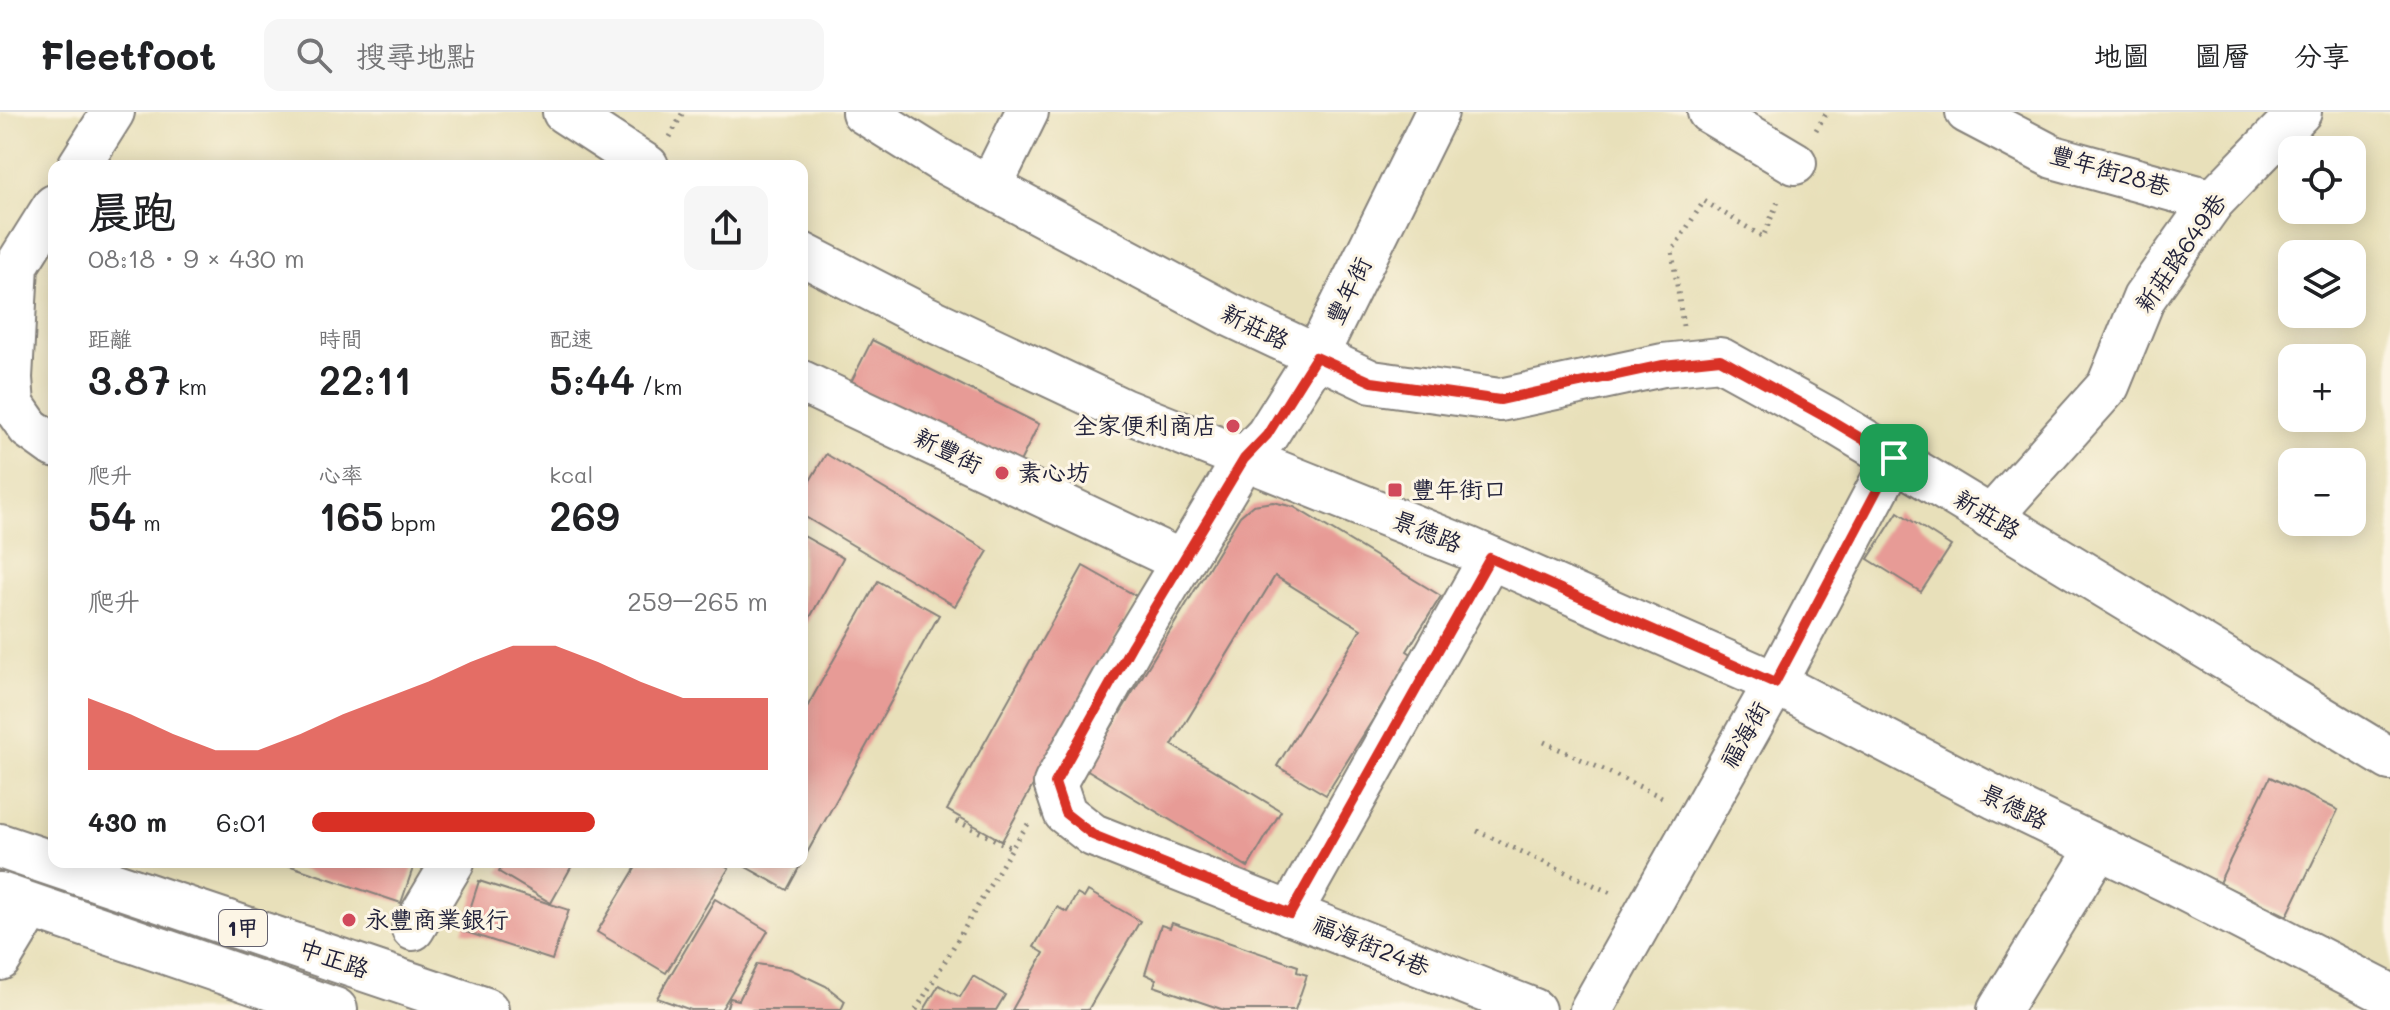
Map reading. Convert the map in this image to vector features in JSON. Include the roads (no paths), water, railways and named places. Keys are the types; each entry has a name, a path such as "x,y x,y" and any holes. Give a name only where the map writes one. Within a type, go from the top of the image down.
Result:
{"main road":[{"name":"中正路","path":"0,846 48,862"},
{"name":"中正路","path":"65,868 486,1010"},
{"name":"中正路","path":"16,901 335,1010"}],"street":[{"path":"83,160 113,112"},
{"path":"564,112 638,160"},
{"name":"新莊路","path":"863,112 943,162 1230,315 1372,382 1500,400 1663,365 1720,359 1829,419 2390,759"},
{"path":"990,187 1027,112"},
{"name":"豐年街","path":"1055,783 1181,561 1244,459 1267,435 1316,357 1437,112"},
{"path":"1709,112 1795,163"},
{"name":"豐年街28巷","path":"1967,112 2053,157 2213,201"},
{"name":"新莊路649巷","path":"1990,518 2108,386 2144,298 2213,201 2300,112"},
{"path":"48,218 24,265 11,378 13,405 29,428 48,442"},
{"name":"景德路","path":"808,257 919,314 1123,410 1490,558 1775,683 1996,798 2390,995"},
{"name":"新豐街","path":"808,385 1181,561"},
{"name":"福海街","path":"1591,1010 1775,683 1894,458"},
{"path":"1290,914 1490,558"},
{"name":"福海街24巷","path":"1055,783 1065,813 1093,835 1534,1010"},
{"path":"1999,1010 2098,848"},
{"path":"413,929 449,868"},
{"path":"0,959 16,901"}],"place":[{"name":"全家便利商店","path":"1233,426"},
{"name":"素心坊","path":"1002,473"},
{"name":"豐年街口","path":"1395,490"},
{"name":"永豐商業銀行","path":"349,920"}]}
